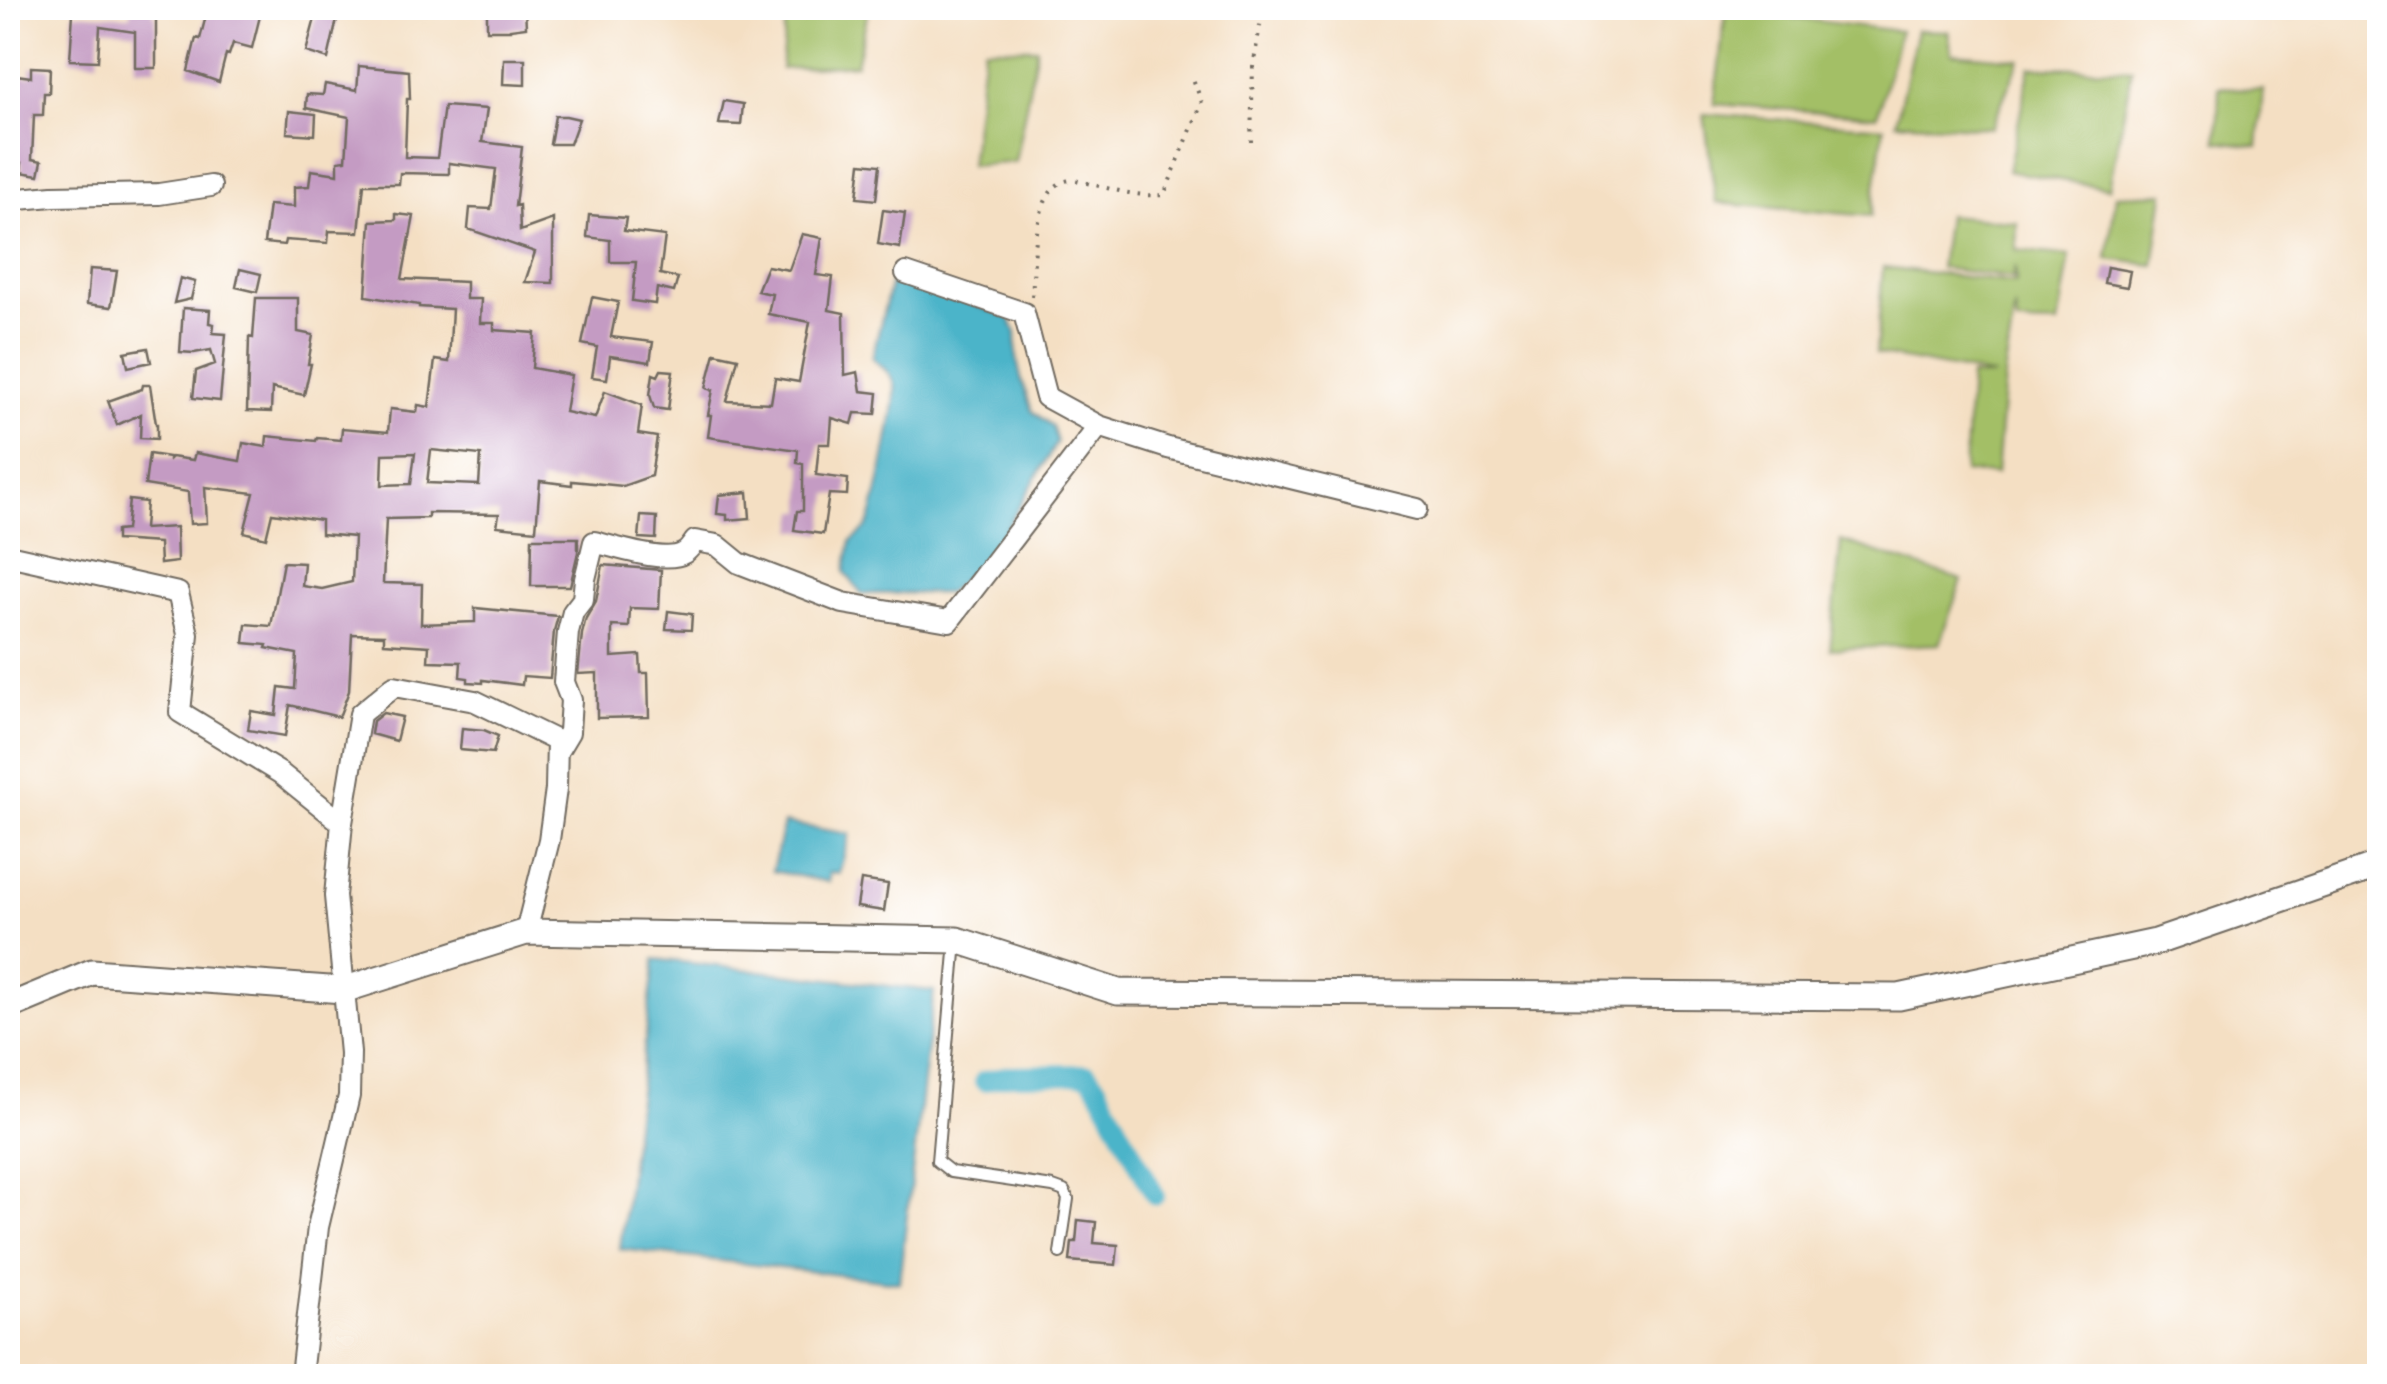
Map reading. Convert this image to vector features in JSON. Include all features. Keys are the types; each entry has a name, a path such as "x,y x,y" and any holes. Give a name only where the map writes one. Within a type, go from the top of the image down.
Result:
{"street":[{"path":"8,200 159,194 211,186"},
{"path":"906,274 1024,313 1046,397 1100,426 1168,448 1417,509"},
{"path":"557,752 569,732 570,700 564,682 568,632 573,612 582,600 594,542 675,556 686,552 695,541 717,545 739,563 844,603 949,622 1100,426"},
{"path":"8,555 178,592 188,634 180,712 280,773 342,823"},
{"path":"301,1376 318,1227 348,1096 350,1053 336,896 342,823 360,714 394,686 474,701 557,742 549,840 526,932"},
{"path":"8,1007 92,972 343,990 526,932 956,940 1118,992 1899,996 2156,942 2380,866"}],"lane":[{"path":"956,940 937,1161 951,1172 1053,1186 1064,1191 1068,1199 1060,1253"}],"path":[{"path":"1251,142 1253,67 1263,8"},
{"path":"1024,313 1032,306 1042,204 1056,185 1072,180 1147,197 1164,195 1202,103 1192,76"}],"green space":[{"path":"787,8 869,8 856,64 781,69"},
{"path":"1726,10 1900,31 1877,116 1714,104"},
{"path":"1917,30 1948,31 1952,53 2020,59 1991,128 1896,122"},
{"path":"984,48 1037,48 1015,162 970,166"},
{"path":"2030,67 2132,69 2109,188 2008,171"},
{"path":"2219,87 2263,90 2258,146 2217,141"},
{"path":"1704,114 1884,127 1871,216 1716,203"},
{"path":"2164,193 2154,265 2107,259 2116,195"},
{"path":"1947,215 2017,222 2016,250 2070,256 2058,325 2017,324 2015,307 2004,377 1996,474 1964,472 1970,376 1995,376 1876,354 1883,267 2016,283 2015,266 2013,278 1940,268"},
{"path":"1841,541 1962,580 1939,644 1830,649"}],"water":[{"path":"893,274 1010,318 1016,333 1021,378 1032,411 1052,426 1057,442 1002,536 947,593 862,594 845,572 851,541 868,525 871,516 893,413 894,383 872,358"},
{"path":"784,823 850,834 839,874 829,873 829,882 772,871"},
{"path":"655,959 934,991 899,1282 620,1249"}],"building":[{"path":"131,8 154,8 156,68 135,68 135,32 100,27 98,61 70,60 73,13 130,16"},
{"path":"208,8 262,8 252,48 233,43 219,82 188,71"},
{"path":"487,8 525,8 526,27 487,30"},
{"path":"317,11 338,15 328,59 306,52"},
{"path":"504,59 525,59 525,85 503,84"},
{"path":"359,66 409,71 405,157 437,158 444,106 487,109 482,142 522,147 515,206 519,205 520,231 553,219 553,283 525,282 535,252 468,229 470,208 491,209 496,169 449,163 449,174 400,173 399,184 364,184 359,232 329,231 328,243 264,243 269,205 294,207 294,187 309,186 311,170 338,174 338,161 346,160 349,117 306,108 307,94 323,95 325,84 357,90"},
{"path":"31,67 50,68 43,115 34,115 32,159 42,161 39,175 21,172 22,163 8,160 9,74 31,77"},
{"path":"724,101 743,104 741,125 719,124"},
{"path":"289,111 316,114 315,135 287,133"},
{"path":"555,116 579,119 570,144 550,144"},
{"path":"861,163 880,165 876,200 857,198"},
{"path":"883,210 905,213 900,248 878,244"},
{"path":"396,214 414,216 402,279 466,282 466,299 481,299 480,323 494,323 494,330 535,333 532,368 571,375 565,412 595,418 605,391 642,405 638,434 657,437 651,476 623,486 540,481 536,530 497,526 499,514 428,513 428,518 386,519 383,583 422,584 421,624 475,622 475,608 558,616 550,678 523,676 522,685 468,682 468,678 460,677 461,662 428,661 429,646 384,643 384,635 352,634 349,691 339,717 290,705 285,736 248,730 251,711 276,715 279,687 295,689 297,654 244,643 246,624 271,626 283,562 304,563 302,586 322,589 352,582 354,537 321,534 321,520 272,513 266,538 244,532 254,493 205,487 207,523 190,524 188,492 145,485 149,454 193,460 195,453 240,461 243,443 266,447 267,436 316,441 341,440 342,428 388,432 390,409 417,412 418,405 429,407 435,360 449,362 452,309 366,296 371,221 396,220","holes":["431,450 481,455 479,485 427,483","415,453 411,484 382,485 383,454"]},
{"path":"589,215 626,218 624,231 665,236 660,274 678,278 674,292 657,288 655,304 632,301 636,262 610,262 610,240 587,237"},
{"path":"802,234 822,238 816,275 833,277 829,310 844,313 845,375 858,372 861,391 878,393 876,414 855,413 852,424 832,418 830,444 819,444 816,475 848,479 847,495 829,494 823,534 794,530 797,511 803,511 803,464 797,463 798,450 708,437 713,390 706,388 715,353 738,358 727,401 771,403 775,378 799,382 810,322 768,314 772,294 757,291 767,266 789,270"},
{"path":"2107,267 2130,271 2127,287 2104,283"},
{"path":"90,269 117,271 111,307 87,304"},
{"path":"240,269 261,274 257,292 236,287"},
{"path":"180,278 195,282 191,299 174,303"},
{"path":"592,297 618,302 611,337 653,342 650,362 610,356 607,379 592,377 597,347 582,344"},
{"path":"256,298 298,298 298,332 313,335 304,395 272,388 271,412 247,411 249,337 253,338"},
{"path":"183,308 210,310 213,333 226,334 220,401 193,398 196,371 215,364 211,350 180,352"},
{"path":"148,348 151,362 128,367 125,352"},
{"path":"661,370 673,371 668,410 654,408 650,395 653,374 658,376"},
{"path":"143,385 150,385 157,439 140,438 141,414 117,425 108,401 142,389"},
{"path":"748,492 750,518 727,520 727,515 717,514 719,495"},
{"path":"129,500 146,502 144,529 176,527 177,562 160,564 159,543 116,540 116,531 126,530"},
{"path":"641,516 657,517 656,539 639,538"},
{"path":"532,538 578,538 570,586 531,586"},
{"path":"603,565 661,570 659,609 630,608 629,627 612,626 612,657 640,655 641,673 648,673 649,717 597,718 597,673 578,674 582,634 596,601"},
{"path":"668,611 692,614 691,630 666,629"},
{"path":"383,713 402,717 396,741 371,734 373,721"},
{"path":"462,728 498,736 493,753 460,750"},
{"path":"861,880 888,884 884,911 857,907"},
{"path":"1078,1220 1096,1222 1094,1243 1118,1245 1116,1265 1070,1261"}],"waterway":[{"path":"984,1081 1009,1075 1088,1074 1155,1195"}]}
